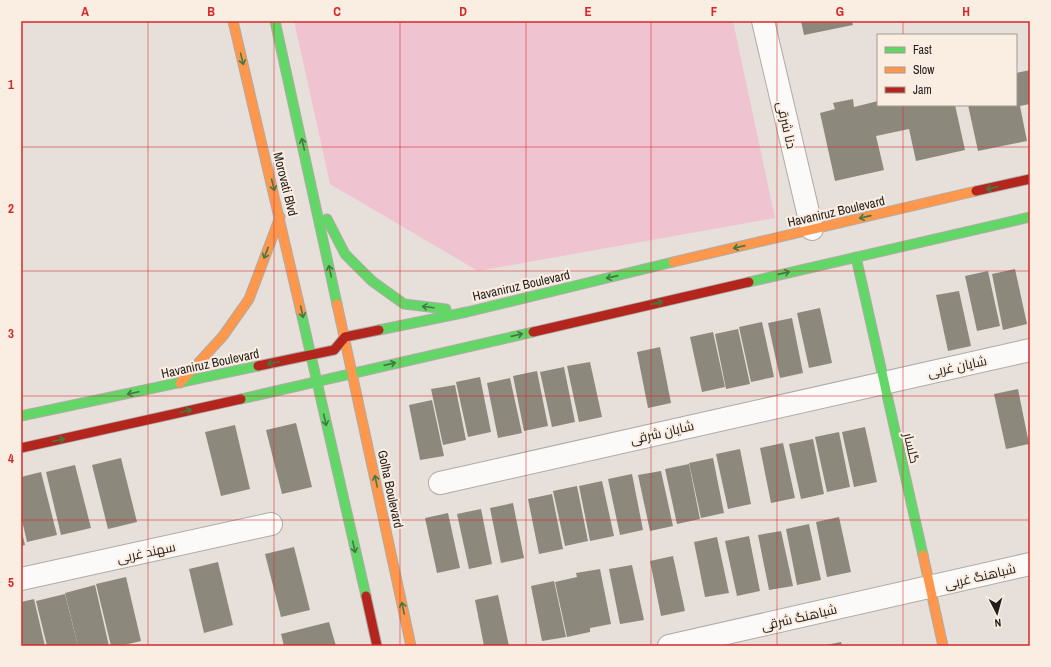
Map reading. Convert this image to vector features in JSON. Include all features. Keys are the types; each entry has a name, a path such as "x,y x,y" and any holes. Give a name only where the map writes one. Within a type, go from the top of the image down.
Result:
{"main road":[{"name":"Morovati Blvd","path":"233,21 312,354"},
{"name":"Morovati Blvd","path":"275,21 345,336"},
{"name":"Havaniruz Boulevard","path":"21,416 334,350 345,336 467,312 812,229 1030,179"},
{"path":"314,192 345,254 372,281 404,304 467,312"},
{"path":"180,383 223,336 249,299 280,217"},
{"path":"21,448 317,382 1030,218"},
{"name":"گلسار","path":"856,257 943,646"},
{"name":"Golha Boulevard","path":"345,336 411,646"},
{"path":"312,354 317,382 377,646"}],"street":[{"name":"دنا شرقی","path":"763,21 812,229"},
{"name":"شایان غربی","path":"884,382 1030,350"},
{"name":"شایان شرقی","path":"440,483 884,382"},
{"name":"سهند غربی","path":"21,579 271,524"},
{"name":"شباهنگ غربی","path":"930,587 1030,564"},
{"name":"شباهنگ شرقی","path":"669,646 930,587"}],"shaded area":[{"path":"294,21 733,21 775,218 478,271 330,184"}],"building":[{"path":"801,21 852,21 853,25 804,35"},
{"path":"1030,70 1030,104 1020,106 1027,141 978,151 968,106 1017,106 1017,73"},
{"path":"853,99 854,107 877,101 877,106 955,106 965,150 916,161 909,129 876,136 884,170 835,181 820,113 835,109 833,103"},
{"path":"1015,269 1027,324 1003,330 992,274"},
{"path":"988,271 1000,326 977,331 965,276"},
{"path":"959,291 971,346 948,351 936,295"},
{"path":"820,308 832,363 809,368 797,313"},
{"path":"792,318 803,373 780,378 768,323"},
{"path":"762,322 774,377 751,382 739,327"},
{"path":"738,329 750,384 726,389 715,334"},
{"path":"713,332 725,387 702,392 690,337"},
{"path":"660,347 671,403 648,408 637,352"},
{"path":"590,362 602,417 579,422 567,366"},
{"path":"564,367 575,422 552,427 540,372"},
{"path":"537,371 548,426 524,431 513,376"},
{"path":"480,377 491,432 468,437 456,382"},
{"path":"510,378 522,433 498,438 487,383"},
{"path":"455,385 466,440 443,445 431,389"},
{"path":"1018,389 1029,444 1006,449 994,394"},
{"path":"432,400 444,456 420,460 409,405"},
{"path":"296,423 312,487 282,494 266,430"},
{"path":"235,425 250,489 221,496 205,432"},
{"path":"865,427 877,482 854,487 842,432"},
{"path":"839,432 850,487 827,492 815,437"},
{"path":"813,439 824,494 801,499 789,444"},
{"path":"783,443 795,498 771,503 760,448"},
{"path":"740,449 751,504 728,509 716,454"},
{"path":"121,458 137,522 108,529 92,465"},
{"path":"713,458 724,513 701,518 689,463"},
{"path":"689,464 700,519 677,524 665,469"},
{"path":"75,465 91,528 61,535 46,472"},
{"path":"661,471 673,526 650,531 638,475"},
{"path":"41,472 57,535 27,542 21,516 21,477"},
{"path":"632,474 643,530 620,535 608,479"},
{"path":"602,481 614,536 590,541 579,486"},
{"path":"577,486 588,541 565,546 553,491"},
{"path":"552,494 563,549 539,554 528,499"},
{"path":"513,503 524,558 501,563 490,508"},
{"path":"481,509 492,564 469,569 457,514"},
{"path":"448,513 460,568 437,573 425,518"},
{"path":"839,517 851,572 827,577 816,522"},
{"path":"809,524 821,580 797,585 786,529"},
{"path":"21,528 25,545 21,546"},
{"path":"781,531 793,586 769,590 758,535"},
{"path":"749,536 760,591 737,596 725,541"},
{"path":"717,537 729,593 705,597 694,542"},
{"path":"294,547 310,610 281,617 265,554"},
{"path":"673,556 685,611 661,616 650,561"},
{"path":"218,562 233,625 204,633 189,569"},
{"path":"632,565 644,620 620,624 609,569"},
{"path":"600,569 611,624 590,628 590,632 567,637 555,582 577,577 576,573"},
{"path":"126,577 141,641 120,646 111,646 96,584"},
{"path":"554,581 566,637 542,641 531,586"},
{"path":"95,585 109,646 78,646 65,593"},
{"path":"65,594 78,646 47,646 36,601"},
{"path":"498,595 509,646 484,646 475,600"},
{"path":"34,599 45,646 21,646 21,602"},
{"path":"329,622 336,646 284,646 281,634"},
{"path":"841,642 842,646 826,646 826,645"}],"traffic: fast":[{"path":"275,21 337,304"},
{"path":"749,282 1030,217"},
{"path":"327,219 345,254 372,281 404,304 446,309"},
{"path":"856,257 923,555"},
{"path":"379,330 467,312 673,262"},
{"path":"301,312 366,596"},
{"path":"241,399 533,332"},
{"path":"21,416 258,366"}],"traffic: slow":[{"path":"233,21 301,312"},
{"path":"673,262 976,191"},
{"path":"180,383 223,336 249,299 280,217"},
{"path":"337,304 411,646"},
{"path":"923,555 943,646"}],"traffic: jam":[{"path":"976,191 1030,179"},
{"path":"533,332 749,282"},
{"path":"258,366 334,350 345,337 379,330"},
{"path":"21,448 241,399"},
{"path":"366,596 377,646"}]}
